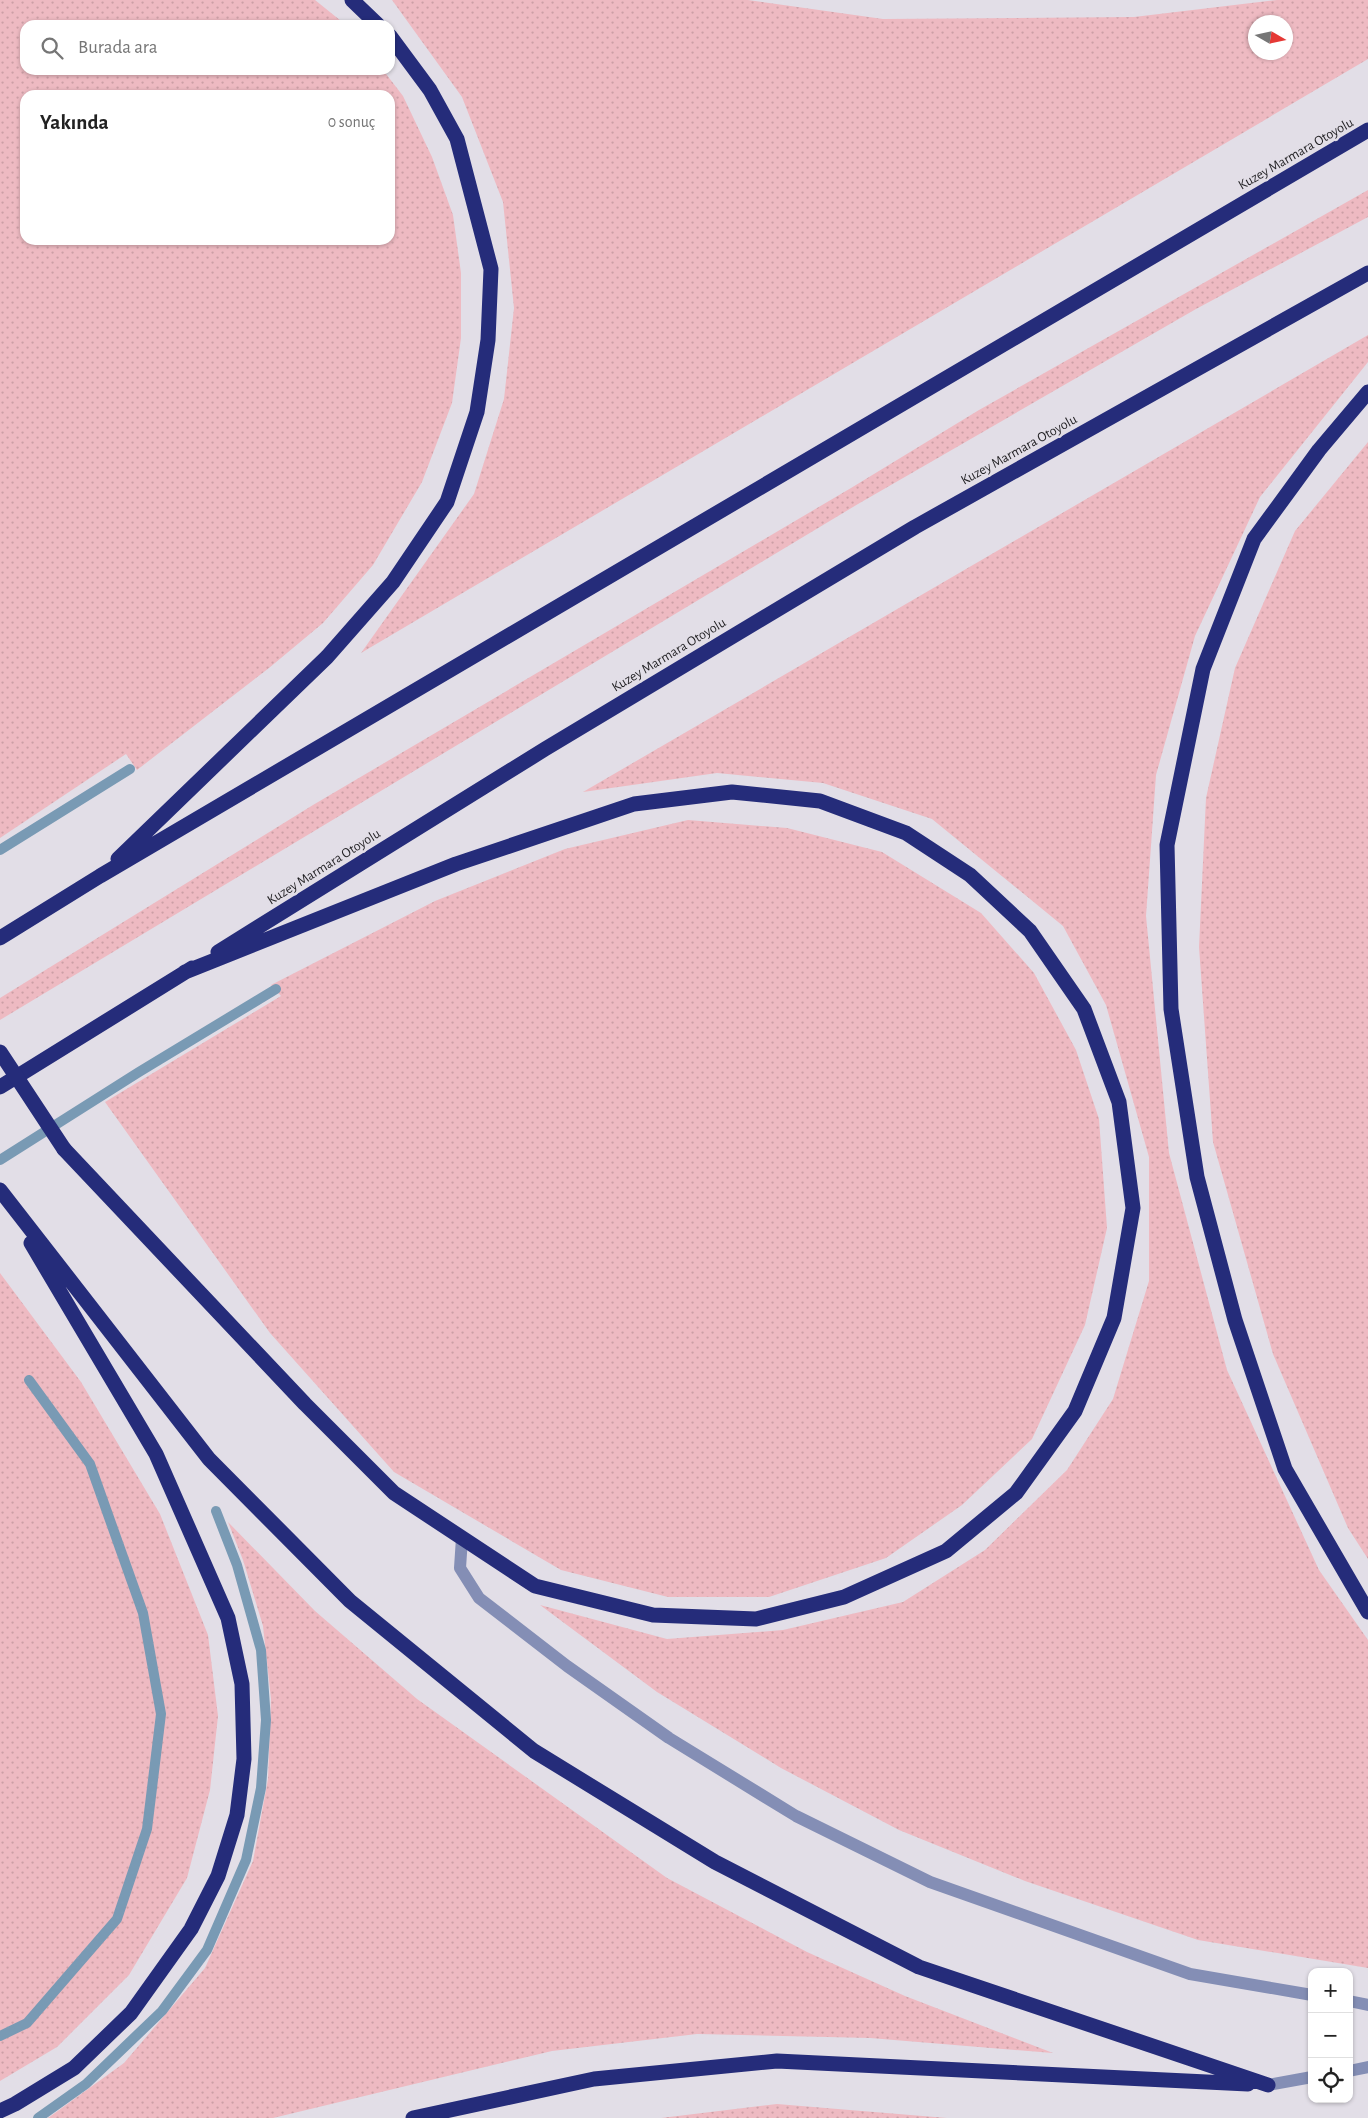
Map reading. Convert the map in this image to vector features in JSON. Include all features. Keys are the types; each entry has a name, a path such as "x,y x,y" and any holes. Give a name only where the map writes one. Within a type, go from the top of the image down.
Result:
{"highway":[{"path":"352,0 373,20"},
{"path":"100,876 327,657 393,582 450,493 477,412 488,340 491,269 457,139 430,90 395,43"},
{"name":"Kuzey Marmara Otoyolu","path":"0,938 100,876 1368,130"},
{"name":"Kuzey Marmara Otoyolu","path":"0,1087 544,749 907,532 1368,273"},
{"path":"1368,392 1319,450 1254,540 1203,669 1168,845 1171,1010 1196,1177 1235,1320 1285,1470 1368,1612"},
{"path":"0,1052 64,1149 305,1404 394,1493 535,1586 653,1615 756,1620 844,1597 946,1552 1016,1493 1075,1411 1114,1318 1133,1208 1119,1102 1084,1009 1030,932 970,875 906,833 820,801 732,792 634,804 456,864 185,972"},
{"path":"0,1190 209,1459 350,1601 534,1751 715,1862 919,1967 1268,2085"},
{"path":"0,1190 156,1454 228,1618 242,1684 244,1759 234,1824 218,1876 191,1929 131,2013 74,2068 0,2111"},
{"path":"413,2118 594,2079 777,2061 1268,2085"}],"lane":[{"path":"462,1538 460,1568 479,1598 567,1666 669,1738 796,1816 930,1882 1190,1974 1308,1994"},
{"path":"1353,2002 1368,2005"},
{"path":"1353,2070 1368,2067"},
{"path":"1268,2085 1308,2078"}],"shaded area":[{"path":"0,0 315,0 340,20 20,20 20,75 387,75 403,96 432,157 453,215 461,273 461,338 452,403 422,482 373,565 323,623 269,668 137,770 126,754 0,838"},
{"path":"392,0 748,0 883,19 1134,17 1277,0 1368,0 1368,59 361,653 474,494 504,399 514,308 503,202 462,97"},
{"path":"1368,190 1368,217 1196,309 858,504 0,1020 0,998 313,805 851,488 979,410"},
{"path":"1368,335 1368,362 1260,497 1195,636 1156,775 1146,916 1169,1153 1227,1370 1319,1570 1368,1640 1368,1968 1198,1940 1025,1881 899,1830 781,1768 657,1692 540,1605 667,1639 783,1630 903,1602 985,1550 1067,1470 1113,1399 1149,1281 1149,1157 1106,1005 1063,926 932,819 823,783 717,773 583,792"},
{"path":"1368,442 1368,1559 1348,1528 1273,1354 1213,1142 1199,947 1206,798 1235,668 1295,531"},
{"path":"688,820 787,828 882,852 981,913 1034,973 1076,1050 1099,1119 1107,1228 1085,1325 1032,1439 962,1505 886,1558 769,1597 668,1597 561,1570 394,1472 270,1333 105,1102 281,996 271,985 435,901 565,849"},
{"path":"0,1273 81,1382 160,1514 208,1635 218,1716 210,1790 187,1878 129,1975 57,2047 0,2081"},
{"path":"228,1522 315,1611 417,1699 667,1878 807,1952 905,1996 1053,2053 870,2038 697,2034 552,2051 273,2118 48,2118 124,2063 205,1968 253,1861 268,1779 271,1699 263,1626 243,1560"},
{"path":"777,2104 947,2118 661,2118"}],"waterway":[{"path":"0,850 130,769"},
{"path":"0,1160 139,1072 276,989"},
{"path":"0,2036 27,2023 117,1919 147,1829 161,1714 143,1613 90,1464 29,1380"},
{"path":"38,2118 86,2084 162,2011 207,1950 246,1860 261,1788 266,1720 261,1650 237,1565 216,1511"}]}
